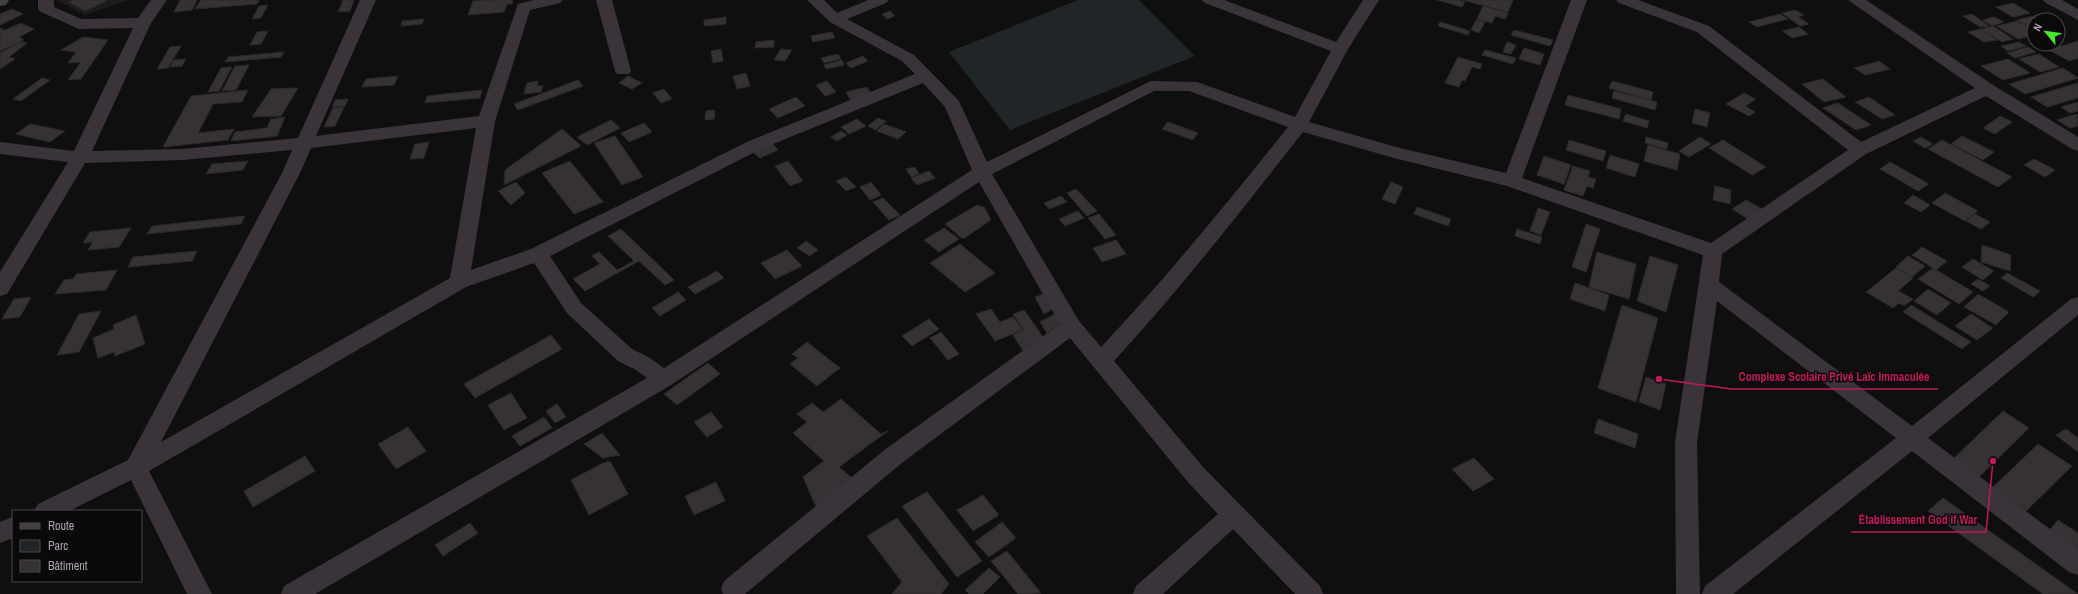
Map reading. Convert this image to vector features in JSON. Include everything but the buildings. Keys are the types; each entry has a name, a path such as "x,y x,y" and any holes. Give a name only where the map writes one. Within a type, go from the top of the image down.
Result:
{"street":[{"path":"46,0 46,9 80,24 143,23"},
{"path":"0,289 80,157 143,23 158,0"},
{"path":"136,467 287,180 368,0"},
{"path":"459,282 486,121 523,7 555,0"},
{"path":"604,0 623,71"},
{"path":"815,0 835,19 908,58 953,105 982,172 1072,326 1195,474 1312,594"},
{"path":"835,19 881,0"},
{"path":"1210,0 1340,49"},
{"path":"1101,361 1152,306 1224,220 1299,125 1340,49 1372,0"},
{"path":"1512,181 1579,0"},
{"path":"1624,0 1703,29 1860,150"},
{"path":"1856,0 1987,88 2078,145"},
{"path":"2051,0 2078,15"},
{"path":"48,510 136,467 459,282 538,254 755,145 924,76"},
{"path":"293,594 663,379 982,172 1150,86 1191,86 1299,125 1394,152 1512,181 1713,251"},
{"path":"1688,594 1686,442 1713,251 1860,150 1987,88"},
{"path":"0,148 80,157 199,154 303,145 486,121"},
{"path":"538,254 574,308 625,355 643,364 663,379"},
{"path":"1709,285 2078,564"},
{"path":"1714,594 1912,439 2078,304"},
{"path":"733,589 895,455 1072,326"},
{"path":"136,467 200,594"},
{"path":"1145,594 1234,514"},
{"path":"0,533 12,527"}],"shaded area":[{"path":"56,0 128,0 85,15"}],"green space":[{"path":"1078,0 1139,0 1195,56 1010,130 949,52"}],"place":[{"name":"Complexe Scolaire Privé Laïc Immaculée","path":"1659,379"},
{"name":"Établissement God if War","path":"1993,461"}]}
